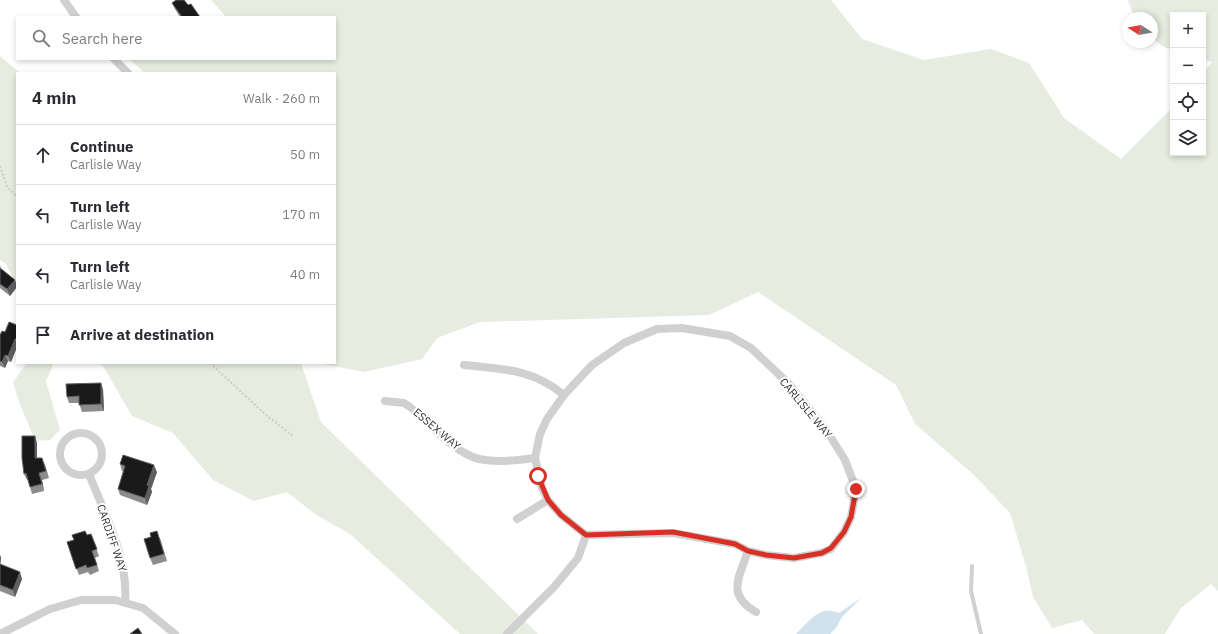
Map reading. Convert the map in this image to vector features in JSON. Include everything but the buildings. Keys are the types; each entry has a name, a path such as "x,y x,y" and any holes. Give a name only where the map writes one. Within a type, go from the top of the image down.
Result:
{"street":[{"path":"64,0 75,16"},
{"path":"115,60 127,72"},
{"name":"CARLISLE WAY","path":"682,328 730,336 751,348 789,384 825,428 845,460 856,489 851,517 844,532 831,548 822,553 794,558 748,551 735,544 673,532 586,535 561,515 548,500 540,482 535,458 540,434 547,419 564,395 592,365 624,343 657,329 682,328"},
{"path":"464,365 511,369 525,373 546,381 564,395"},
{"name":"ESSEX WAY","path":"385,401 404,403 410,406 455,446 474,457 504,461 535,458"},
{"path":"86,433 98,440 101,446 102,459 95,471 89,474 74,474 63,465 60,451 67,438 73,434 86,433"},
{"name":"CARDIFF WAY","path":"89,474 123,564 126,589 125,603"},
{"path":"517,519 548,500"},
{"path":"507,634 554,588 578,558 586,535"},
{"path":"748,551 738,580 737,592 739,600 744,606 756,612"},
{"path":"0,634 50,609 81,600 115,600 143,608 175,634"}],"lane":[{"path":"972,566 971,591 981,634"}],"path":[{"path":"0,166 8,187 16,196"},
{"path":"211,364 266,416 293,436"}],"shaded area":[{"path":"211,0 831,0 862,39 924,60 991,49 1029,63 1064,118 1121,159 1170,110 1170,156 1206,156 1206,69 1212,62 1206,60 1206,12 1170,12 1170,49 1158,42 1158,12 1132,12 1128,0 1218,0 1218,591 1211,584 1180,609 1165,634 1094,634 1082,620 1052,628 1033,597 1027,570 1010,513 973,474 915,424 896,385 758,292 709,315 480,322 437,338 422,359 364,372 323,364 336,364 336,72 144,72 130,60 336,60 336,16 225,16"},
{"path":"0,56 19,72 16,72 16,285 6,264 0,260"},
{"path":"26,364 54,364 46,381 60,430 50,440 35,441 18,399 13,382"},
{"path":"100,364 301,364 321,422 538,634 460,634 350,534 315,514 287,492 254,501 213,480 173,433 132,416 103,366"}],"water":[{"path":"861,598 842,617 836,628 830,634 796,634 810,620 820,613 832,611 839,613"}],"route":[{"path":"538,476 548,500 561,515 586,535 673,532 735,544 748,551 766,555 794,558 822,553 831,548 844,532 851,517 856,489"}]}
